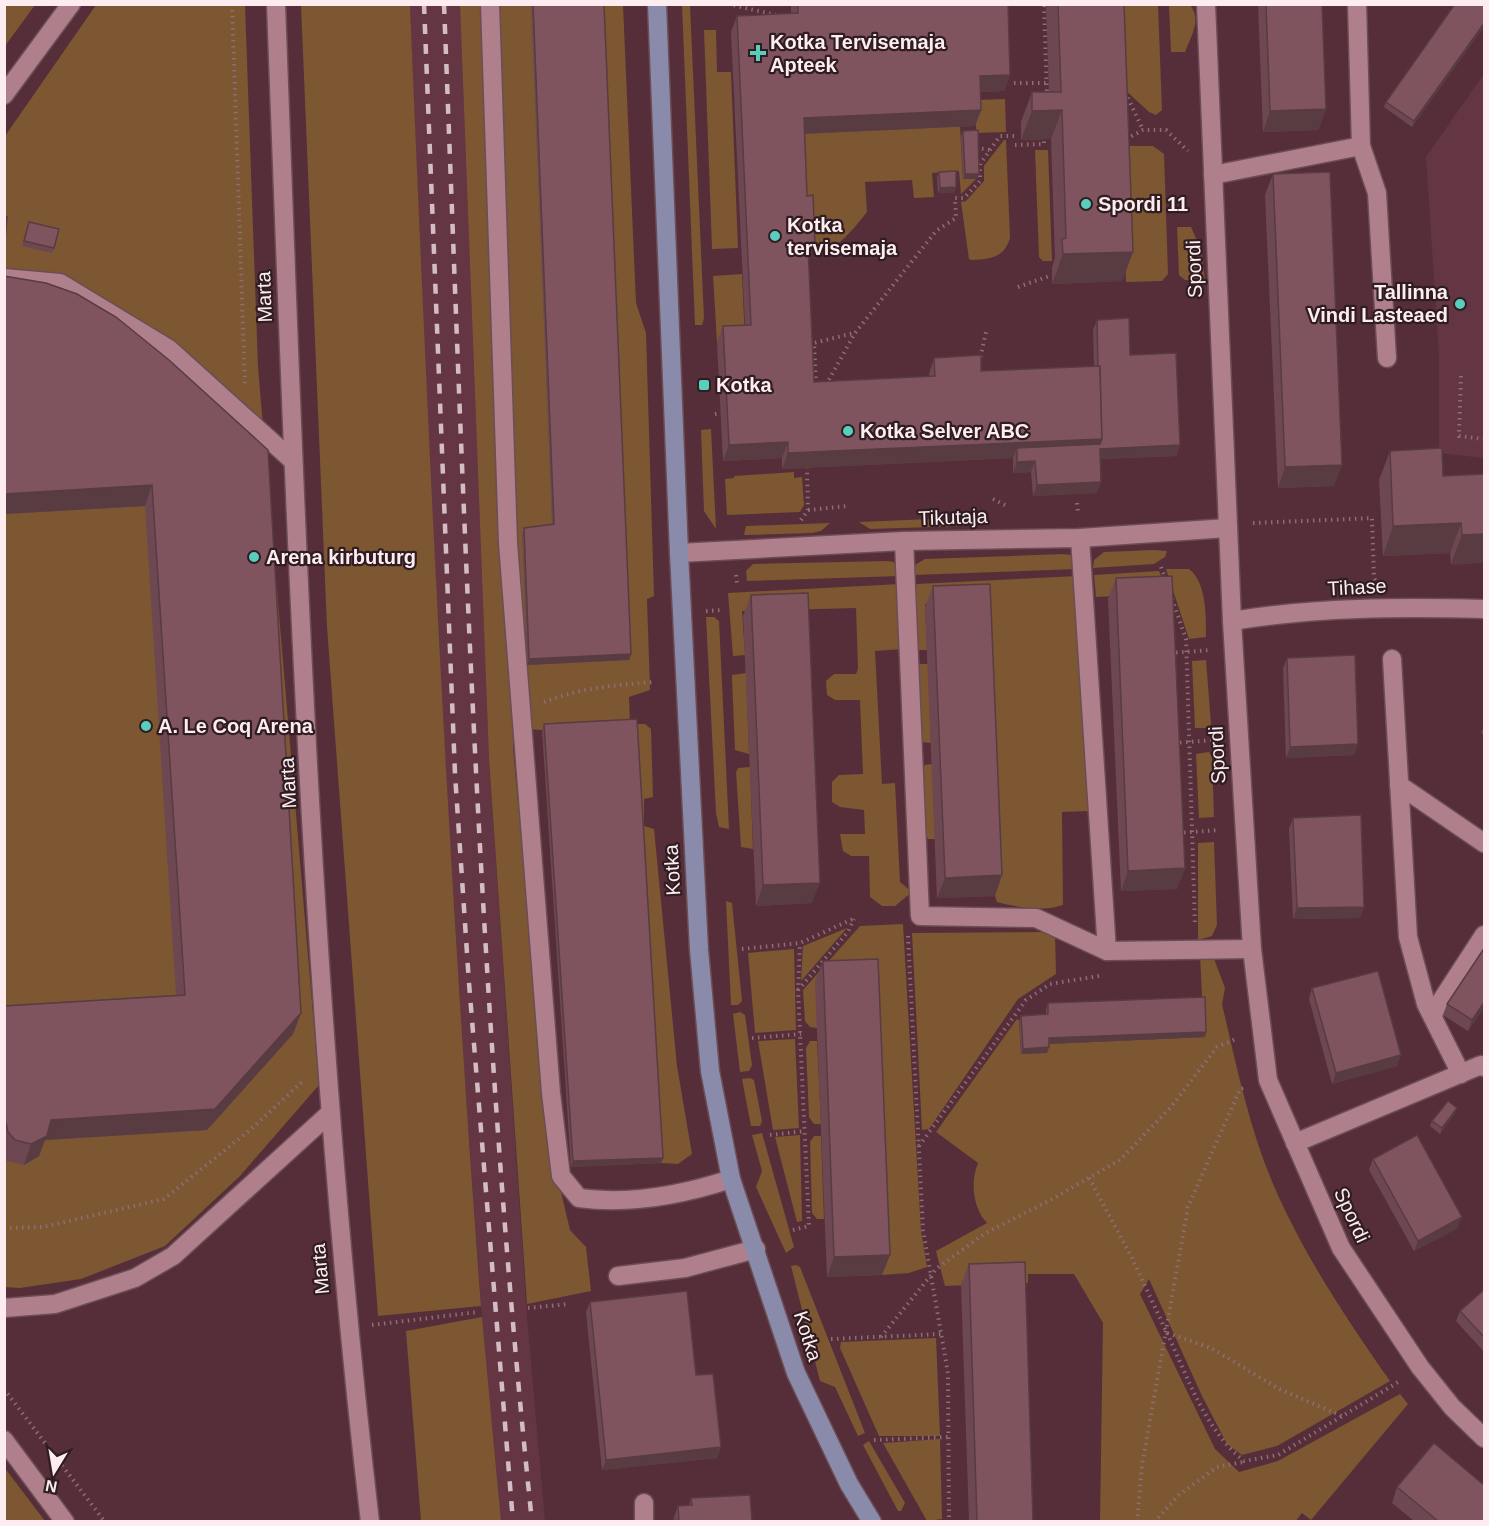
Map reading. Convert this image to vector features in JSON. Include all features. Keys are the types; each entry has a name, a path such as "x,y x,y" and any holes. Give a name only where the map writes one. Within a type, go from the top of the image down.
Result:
{"street":[{"path":"4,95 71,4"},
{"name":"Marta","path":"276,4 292,459 329,1114 348,1327 370,1521"},
{"path":"489,4 508,543 551,1094 561,1176 579,1198 611,1202 664,1196 731,1179"},
{"name":"Kotka","path":"657,4 679,553 703,1011 711,1071 731,1179 796,1373 849,1484 872,1521"},
{"name":"Spordi","path":"1206,4 1232,621 1252,949 1264,1027 1268,1080 1341,1248 1420,1367 1452,1407 1485,1438"},
{"path":"1357,4 1361,147 1377,193 1387,358"},
{"path":"1213,175 1361,147"},
{"path":"4,278 60,284 169,349 292,459"},
{"name":"Tikutaja","path":"679,553 904,541 1080,538 1228,528"},
{"path":"1080,538 1107,951"},
{"path":"904,541 920,916 1036,918 1107,951 1252,949"},
{"name":"Tihase","path":"1232,621 1273,614 1390,607 1485,609"},
{"path":"1392,659 1408,937 1426,1004 1461,1074"},
{"path":"1399,785 1485,843"},
{"path":"1432,1015 1485,935"},
{"path":"1295,1143 1481,1065 1485,1067"},
{"path":"4,1308 55,1304 135,1278 173,1256 329,1114"},
{"path":"618,1276 685,1268 756,1249"},
{"path":"4,1440 65,1521"},
{"path":"644,1503 644,1521"}],"path":[{"path":"232,4 245,393"},
{"path":"728,4 781,16"},
{"path":"1049,101 1044,6 1054,5"},
{"path":"1014,83 1048,82"},
{"path":"1118,102 1118,96 1127,96 1143,130"},
{"path":"1119,139 1129,139 1143,130 1166,130"},
{"path":"855,333 814,343 816,388 824,388 855,333 936,231 956,218 955,198 964,198 980,181 978,164 1000,136 1015,136"},
{"path":"1015,145 1044,144 1044,139"},
{"path":"976,148 990,150"},
{"path":"1018,287 1052,275"},
{"path":"979,364 986,332"},
{"path":"1461,376 1459,436 1485,439"},
{"path":"790,520 802,520 808,510 807,468"},
{"path":"993,500 1007,506"},
{"path":"808,510 848,506"},
{"path":"1228,528 1254,523 1372,518 1374,564"},
{"path":"1161,567 1168,586"},
{"path":"1171,597 1186,639 1195,950"},
{"path":"706,611 723,610"},
{"path":"1167,653 1206,650"},
{"path":"522,711 572,691 654,682"},
{"path":"1171,743 1207,741"},
{"path":"1175,834 1219,830"},
{"path":"920,916 908,922 923,1230 948,1373 949,1521"},
{"path":"742,949 800,943 855,918 848,932 798,990"},
{"path":"793,1230 809,1226 798,990 800,943"},
{"path":"919,1146 1026,999 1050,984 1105,975 1107,951"},
{"path":"881,1337 931,1274 984,1234 1120,1160 1171,1107 1217,1047 1264,1027"},
{"path":"752,1038 801,1034"},
{"path":"4,1228 43,1227 164,1198 250,1130 326,1060"},
{"path":"1137,1521 1142,1465 1188,1207 1240,1089 1268,1080"},
{"path":"770,1135 805,1131"},
{"path":"1089,1178 1132,1258 1200,1406 1224,1446 1244,1461"},
{"path":"528,1308 568,1304"},
{"path":"380,1324 478,1311"},
{"path":"1167,1333 1212,1348 1278,1389 1344,1417"},
{"path":"831,1339 941,1334"},
{"path":"1154,1521 1179,1495 1217,1467 1278,1455 1344,1417 1420,1367"},
{"path":"4,1389 105,1521"},
{"path":"874,1440 949,1437"}],"shaded area":[{"path":"4,5 35,5 5,46"},
{"name":"A. Le Coq Arena","path":"96,5 245,5 258,367 319,1085 240,1176 165,1246 81,1279 20,1288 4,1287 5,136"},
{"path":"301,5 410,5 440,656 481,1306 378,1316 327,627"},
{"path":"410,5 460,5 489,759 527,1317 545,1521 501,1521 482,1317 452,906 430,507"},
{"path":"460,5 623,5 636,303 646,333 654,596 647,599 650,690 629,697 630,725 542,730 514,728 513,748 551,1162 570,1230 586,1247 591,1291 527,1304 489,759"},
{"path":"682,5 690,5 704,318 702,325 695,325"},
{"path":"1116,5 1158,5 1162,110 1156,115 1149,112 1123,88"},
{"path":"1169,5 1190,5 1193,10 1194,28 1185,52 1171,52"},
{"path":"704,30 716,30 717,72 731,72 738,248 712,249"},
{"name":"Tallinna Vindi Lasteaed","path":"1484,74 1484,458 1439,453 1439,354 1426,157"},
{"path":"1005,99 1006,132 976,133 976,100"},
{"path":"960,126 963,179 976,179 961,194 959,171 932,173 934,197 914,198 912,180 865,182 867,212 838,244 815,258 812,203 801,203 798,134"},
{"path":"1006,140 1010,238 1004,250 996,256 972,260 969,259 961,202 966,201 984,181 984,166"},
{"path":"1122,146 1153,146 1164,154 1168,274 1162,281 1126,282"},
{"path":"1035,150 1048,150 1052,261 1043,261 1039,257"},
{"path":"1177,227 1191,227 1201,250 1205,280 1185,280 1179,275"},
{"path":"742,274 745,341 717,342 713,276"},
{"path":"711,429 716,529 704,511 701,430"},
{"path":"794,472 794,478 802,477 804,505 800,512 727,515 725,479 734,478 734,476"},
{"path":"978,517 965,526 870,529 859,522"},
{"path":"830,523 821,531 812,533 744,535 746,526"},
{"path":"1167,551 1165,557 1154,564 1093,568 1094,560 1104,552"},
{"path":"1071,555 1076,569 913,575 913,566 925,559"},
{"path":"894,562 900,576 747,581 746,571 753,564"},
{"path":"1166,569 1189,569 1195,575 1204,601 1206,637 1189,639"},
{"path":"1159,571 1167,593 1096,597 1094,575"},
{"path":"1077,576 1088,811 1062,812 1063,905 1039,908 1013,906 997,902 995,896 983,601 925,604 927,650 919,650 916,646 913,589 917,584"},
{"path":"900,584 903,649 875,651 882,784 895,783 900,882 912,892 895,906 882,906 870,897 869,856 851,856 843,851 840,834 865,834 864,810 840,807 832,802 832,782 839,775 863,774 860,700 835,700 827,695 826,681 834,674 856,674 858,669 856,608 742,611 745,655 733,656 728,593"},
{"path":"706,617 714,617 719,621 729,829 719,827 716,813"},
{"path":"1206,660 1211,724 1208,728 1195,728 1192,661"},
{"path":"919,664 928,664 931,743 923,742 921,737"},
{"path":"746,673 749,754 735,750 732,679 732,675"},
{"path":"635,724 645,724 651,729 653,797 644,799 644,826 654,829 677,1066 692,1154 678,1164 661,1163"},
{"path":"1209,752 1212,757 1214,817 1199,818 1196,754"},
{"path":"932,764 935,839 928,839 924,832 921,771 925,765"},
{"path":"750,767 753,849 741,847 736,772 738,768"},
{"path":"1214,842 1217,925 1212,936 1198,940 1198,843"},
{"path":"726,901 732,903 742,1001 738,1005 731,1005"},
{"path":"903,924 921,1231 927,1267 909,1273 882,1275 871,980 817,1028 810,1027 805,1021 803,990 860,926"},
{"path":"847,928 801,981 803,946"},
{"path":"1055,932 1056,974 1018,999 929,1129 922,1130 912,933"},
{"path":"794,949 796,1030 755,1033 748,953"},
{"path":"1200,955 1213,956 1225,988 1222,1004 1239,1076 1259,1147 1277,1193 1315,1266 1390,1381 1277,1446 1242,1455 1227,1444 1202,1396 1149,1279 1140,1294 1215,1449 1239,1472 1278,1461 1400,1394 1408,1404 1311,1520 1302,1513 1295,1522 1100,1521 1103,1323 1074,1274 1028,1274 1028,1283 945,1286 936,1251 987,1223 982,1217 974,1194 974,1178 978,1163 936,1132 1017,1019 1021,1054 1047,1044 1204,1037"},
{"path":"740,1012 745,1015 752,1065 749,1071 740,1072 733,1014"},
{"path":"795,1039 799,1128 773,1130 758,1041"},
{"path":"810,1041 817,1041 821,1124 814,1124 809,1117 806,1048"},
{"path":"742,1079 754,1080 762,1121 760,1126 751,1126"},
{"path":"762,1133 794,1247 786,1253 756,1187 762,1171 752,1135"},
{"path":"800,1135 802,1221 797,1222 775,1137"},
{"path":"814,1136 821,1136 824,1219 817,1219 812,1213 810,1142"},
{"path":"791,1266 800,1267 865,1433 858,1436 835,1387 820,1381"},
{"path":"482,1317 501,1521 421,1521 406,1331"},
{"path":"936,1338 940,1436 879,1436 840,1348 841,1342"},
{"path":"940,1439 942,1519 927,1521 883,1443"},
{"path":"869,1441 905,1503 901,1511 898,1511 863,1445"},
{"path":"4,1467 45,1521 5,1521"}],"building":[{"path":"533,4 604,4 631,654 529,659 524,528 554,524"},
{"name":"Kotka tervisemaja","path":"798,4 1008,4 1010,75 980,76 981,110 804,118 807,196 813,195 815,245 808,246 814,382 935,376 934,358 981,355 981,371 1100,366 1102,439 788,453 788,442 729,445 723,326 751,325 737,16 798,13"},
{"name":"Spordi 11","path":"1058,4 1124,4 1133,252 1063,254 1062,239 1066,238 1062,110 1032,111 1032,92 1061,92"},
{"path":"1266,4 1322,4 1326,109 1270,111"},
{"path":"1455,4 1485,4 1485,22 1414,121 1386,102"},
{"path":"978,130 979,174 965,174 963,131"},
{"path":"956,171 956,187 940,188 939,172"},
{"path":"1330,172 1342,465 1285,467 1273,174"},
{"path":"4,217 7,217 5,239 4,239"},
{"path":"29,222 59,229 54,248 24,241"},
{"path":"4,276 46,283 77,294 116,317 169,360 268,450 301,1013 215,1109 51,1120 47,1136 31,1144 15,1140 4,1123 4,1006 185,995 152,485 4,494"},
{"path":"1129,318 1130,355 1176,353 1180,445 1100,449 1101,482 1037,485 1035,461 1017,462 1017,448 1100,444 1102,439 1097,320"},
{"path":"1442,448 1443,476 1485,474 1485,534 1462,535 1461,523 1393,526 1390,451"},
{"path":"1172,576 1185,868 1128,871 1116,578"},
{"path":"990,584 1002,875 945,878 933,586"},
{"path":"808,593 820,883 763,885 751,595"},
{"path":"1355,655 1358,744 1290,747 1287,658"},
{"path":"637,719 663,1158 573,1161 544,724"},
{"path":"1361,815 1364,907 1297,908 1293,818"},
{"path":"1485,947 1485,1001 1472,1020 1447,1004"},
{"path":"878,959 890,1255 834,1257 823,961"},
{"path":"1378,971 1401,1055 1336,1073 1312,988"},
{"path":"1205,997 1206,1032 1049,1038 1049,1047 1023,1049 1021,1016 1048,1014 1048,1003"},
{"path":"1448,1101 1457,1108 1442,1128 1432,1121"},
{"path":"1417,1135 1462,1217 1418,1241 1373,1159"},
{"path":"1025,1262 1033,1521 977,1521 969,1264"},
{"path":"1485,1289 1485,1338 1460,1311"},
{"path":"687,1291 696,1375 713,1374 721,1447 606,1460 590,1302"},
{"path":"1434,1443 1485,1486 1485,1521 1438,1521 1397,1487"},
{"path":"750,1495 752,1521 663,1521 679,1520 678,1506 692,1505 691,1498"}],"railway":[{"path":"424,4 455,774 469,983 513,1522"},
{"path":"444,4 467,574 486,953 514,1333 532,1522"}],"place":[{"name":"Kotka Tervisemaja Apteek","path":"758,53"},
{"name":"Spordi 11","path":"1086,204"},
{"name":"Kotka tervisemaja","path":"775,236"},
{"name":"Tallinna Vindi Lasteaed","path":"1460,304"},
{"name":"Kotka","path":"704,385"},
{"name":"Kotka Selver ABC","path":"848,431"},
{"name":"Arena kirbuturg","path":"254,557"},
{"name":"A. Le Coq Arena","path":"146,726"}]}
